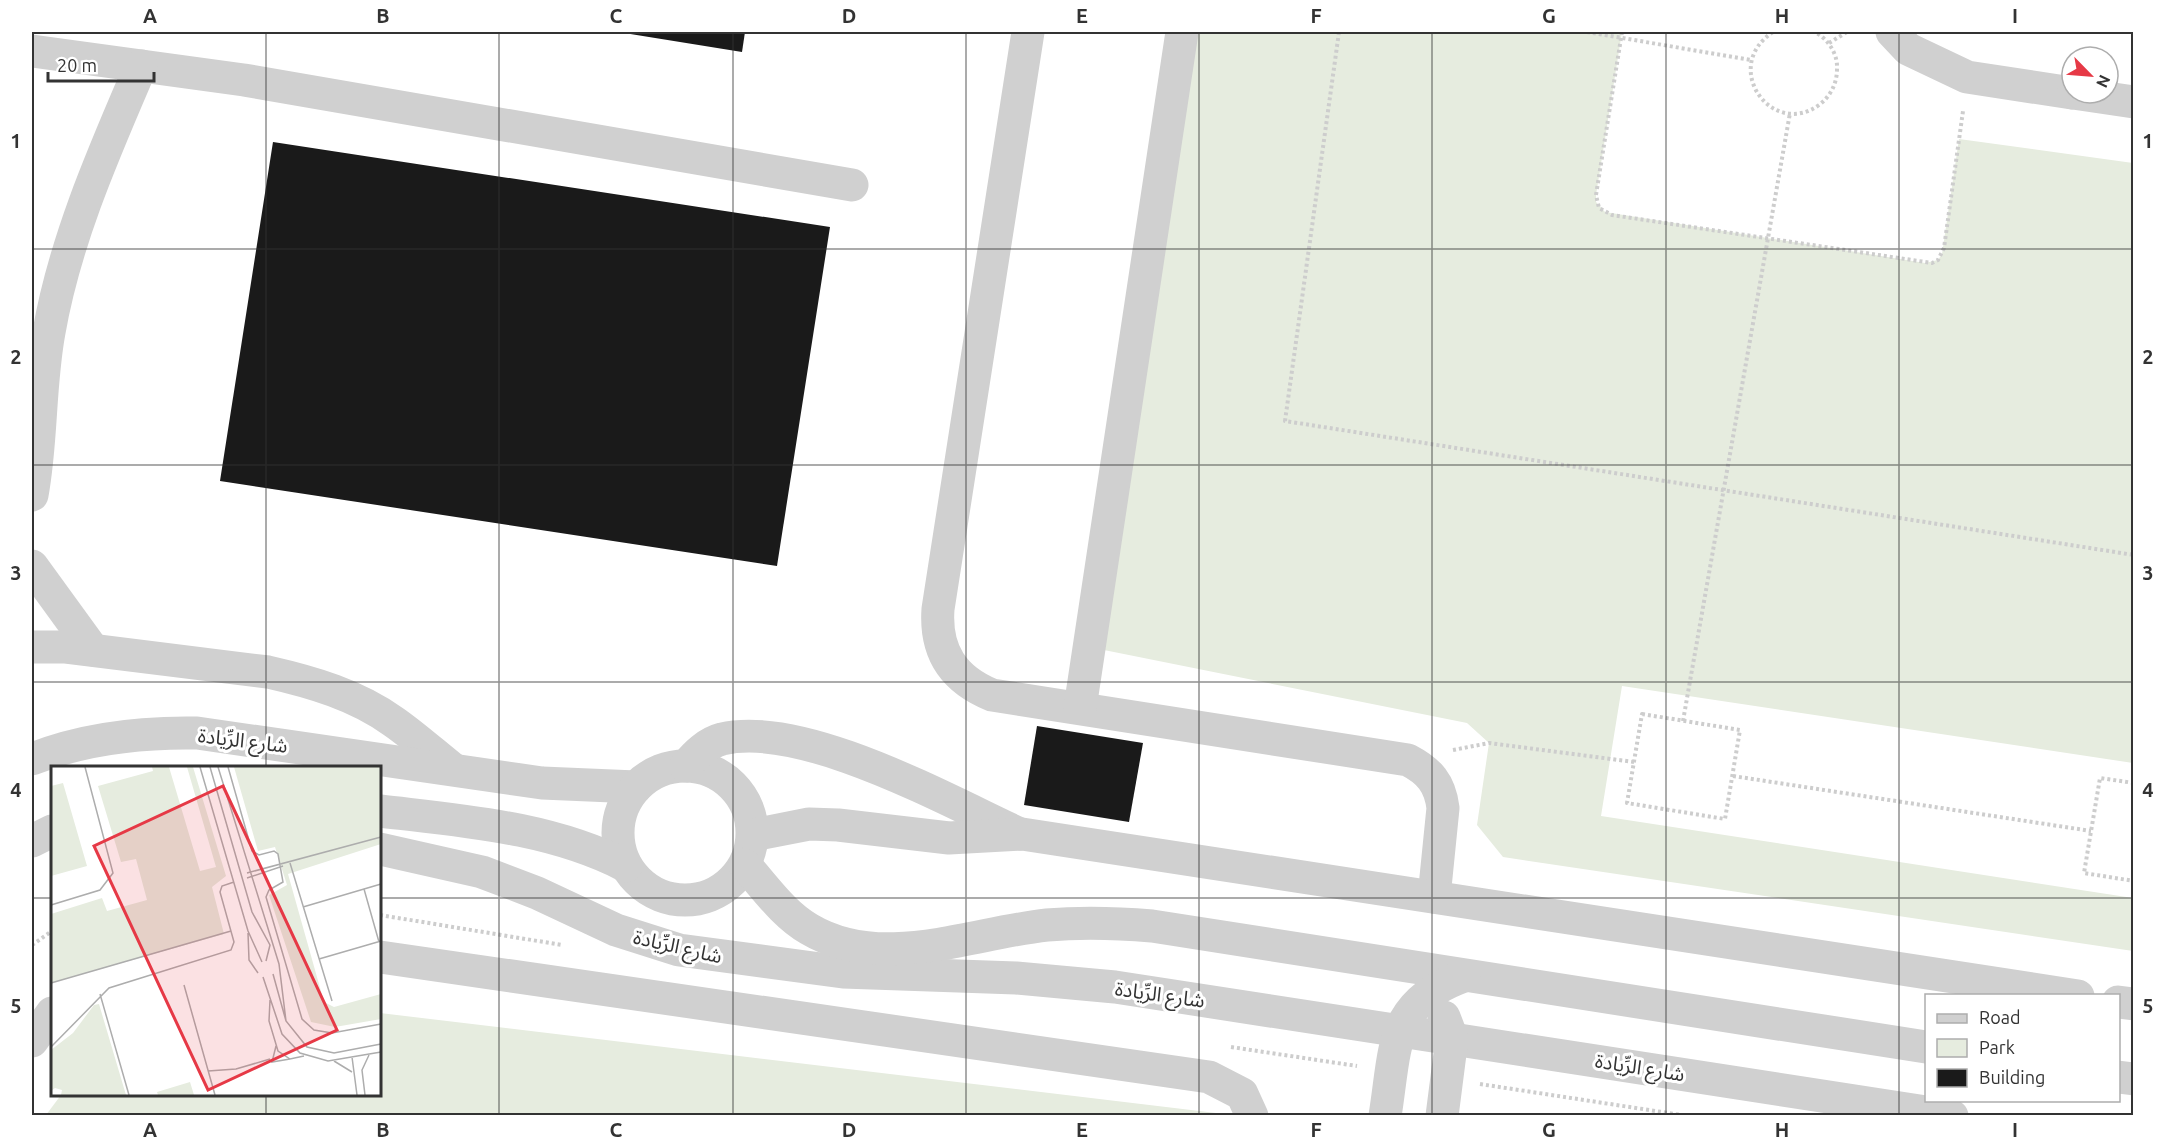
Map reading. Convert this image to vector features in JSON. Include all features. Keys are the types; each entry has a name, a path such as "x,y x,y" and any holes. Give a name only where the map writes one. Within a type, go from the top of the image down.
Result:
{"street":[{"path":"1028,32 937,628 940,646 948,664 961,678 975,688 992,695 1408,760 1433,777 1442,796 1434,897"},
{"path":"1080,708 1182,32"},
{"path":"1892,32 1908,49 1967,77 2060,91"},
{"path":"32,51 244,80 852,185"},
{"path":"32,495 37,466 48,334 61,280 79,220 141,66"},
{"path":"32,566 93,650"},
{"path":"32,647 46,645 268,672 310,682 363,704 393,721 454,770"},
{"name":"شارع الرِّيادة","path":"32,759 114,737 155,733 197,733 573,786 636,787"},
{"path":"686,766 695,754 722,740 781,740 840,753 1022,834"},
{"path":"686,766 707,769 726,779 741,795 750,814 749,850 733,881 716,894 696,900 675,900 656,894 639,883 626,866 620,851 618,834 620,817 636,787 651,775 668,768 686,766"},
{"path":"908,835 920,788"},
{"path":"381,811 549,837 602,854 626,866"},
{"path":"749,850 809,824 958,838 1022,834 2065,994"},
{"path":"32,841 51,832"},
{"name":"شارع الرِّيادة","path":"381,849 482,872 537,893 616,930 679,950 843,972 1016,978 1115,987 1952,1116"},
{"path":"749,850 793,918 830,939 861,947 908,948 1047,925 1121,923 1925,1047"},
{"path":"381,957 1209,1077 1242,1094 1252,1116"},
{"path":"1408,967 1430,992 1443,1014 1452,1038 1442,1116"},
{"path":"1385,1116 1398,1030 1412,1009 1430,992 1464,976"},
{"path":"32,1041 51,1014"}],"path":[{"path":"1339,32 1284,421 2133,555"},
{"path":"1587,32 1751,60"},
{"path":"1622,32 1596,195 1599,208 1612,215 1925,263 1938,260 1944,248 1967,77"},
{"path":"1773,32 1763,38 1751,60 1750,73 1759,96 1778,111 1790,113 1815,108 1832,91 1837,66 1828,43 1815,32"},
{"path":"1828,43 1847,32"},
{"path":"1683,721 1790,113"},
{"path":"1641,714 1683,721 1740,730 1725,819 1627,802 1641,714"},
{"path":"1408,760 1489,743 1634,762"},
{"path":"1733,776 2091,831"},
{"path":"2133,783 2100,777 2084,873 2133,881"},
{"path":"32,945 51,932"}],"green space":[{"path":"1182,32 1622,32 1596,195 1596,202 1605,212 1925,263 1938,260 1942,254 1959,139 2133,163 2133,763 1622,686 1601,816 2133,898 2133,951 1503,857 1477,825 1489,743 1467,723 1089,647"},
{"path":"381,1013 1216,1113 1216,1115 46,1115 60,1096 381,1096"}],"building":[{"path":"618,32 745,32 742,52"},
{"path":"273,142 830,227 777,566 220,481"},
{"path":"1037,726 1143,743 1129,822 1024,805"}]}
